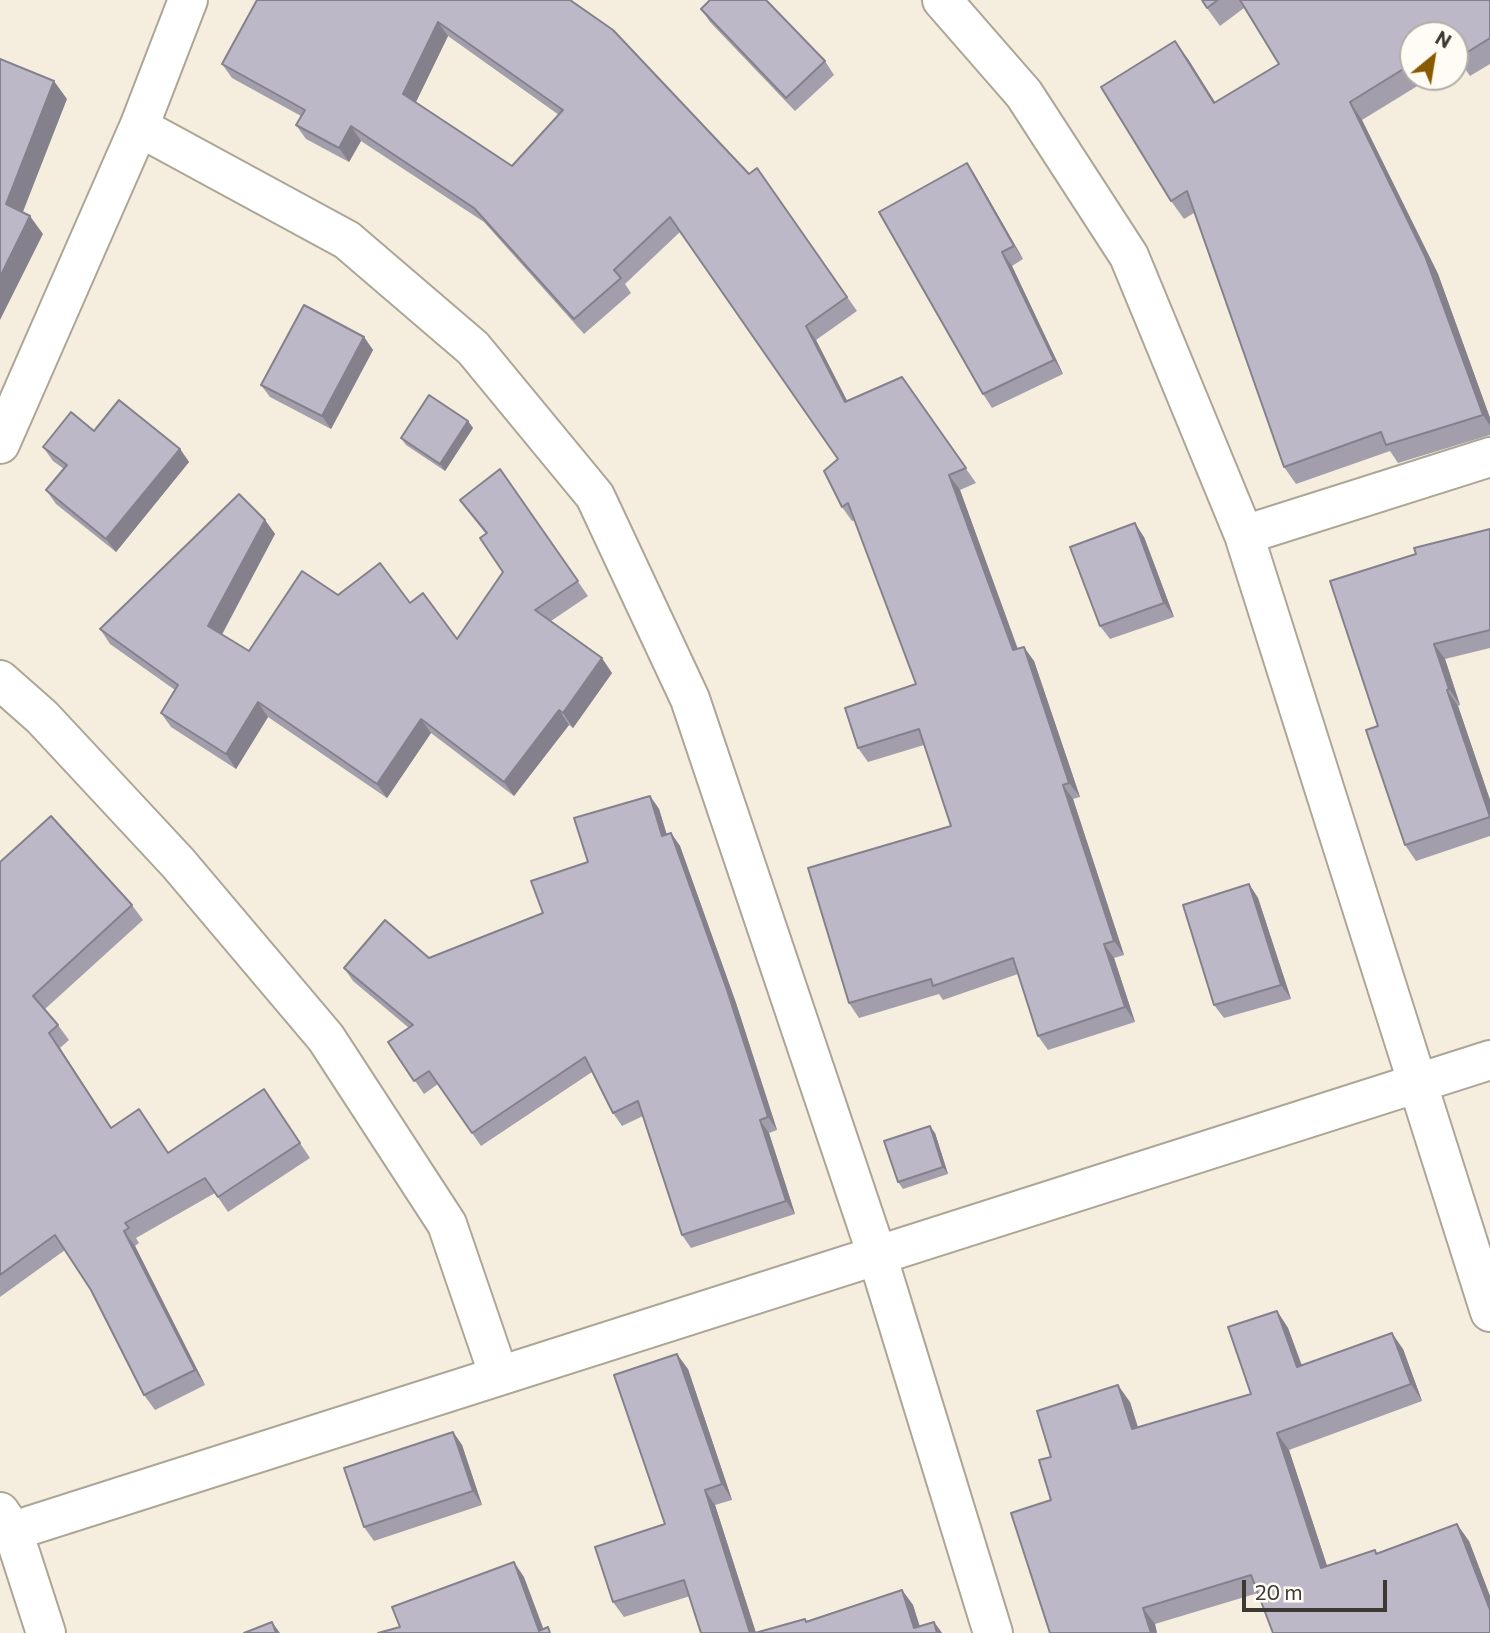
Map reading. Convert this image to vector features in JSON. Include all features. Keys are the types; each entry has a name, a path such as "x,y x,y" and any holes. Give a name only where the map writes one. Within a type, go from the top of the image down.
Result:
{"street":[{"path":"0,444 139,127 188,0"},
{"path":"943,0 1024,94 1129,256 1244,536 1490,1312"},
{"path":"139,127 347,240 473,348 594,496 690,699 878,1258 993,1633"},
{"path":"1244,536 1490,457"},
{"path":"0,680 42,718 178,863 326,1038 447,1224 499,1376"},
{"path":"46,1633 6,1522 499,1376 878,1258 1490,1060"}],"building":[{"path":"257,0 570,0 613,30 749,174 757,168 847,297 806,326 845,402 902,377 966,468 949,475 1013,650 1024,647 1069,783 1063,785 1114,941 1104,944 1125,1007 1038,1036 1013,958 933,986 931,979 849,1003 808,868 951,826 919,729 858,748 845,708 916,684 848,503 842,507 824,471 838,459 670,217 614,270 621,278 574,319 474,208 351,126 339,148 296,125 305,110 222,64","holes":["438,22 563,110 512,166 403,94"]},
{"path":"710,0 766,0 825,61 786,98 701,9"},
{"path":"1202,0 1218,0 1207,8"},
{"path":"1240,0 1490,0 1490,38 1469,51 1469,21 1399,21 1399,72 1350,102 1425,256 1483,415 1386,445 1381,432 1284,467 1187,191 1171,201 1101,87 1175,41 1214,103 1279,64"},
{"path":"0,59 54,81 6,204 30,216 0,277"},
{"path":"967,163 1014,246 1002,252 1054,360 983,394 879,212"},
{"path":"304,305 364,337 322,416 261,385"},
{"path":"429,395 468,421 440,464 401,438"},
{"path":"119,400 180,449 106,539 46,490 67,465 43,447 71,412 94,431"},
{"path":"500,469 578,581 535,610 602,658 563,713 559,710 504,782 421,719 377,784 258,702 226,754 161,713 178,685 100,629 239,494 265,520 208,626 249,651 302,571 338,595 380,563 410,603 423,593 457,639 503,572 480,538 487,533 460,500"},
{"path":"1135,523 1164,603 1100,626 1070,547"},
{"path":"1490,529 1490,630 1434,644 1490,817 1405,845 1366,730 1378,726 1330,581 1416,554 1414,548"},
{"path":"650,796 662,836 671,833 727,990 768,1117 760,1120 786,1201 682,1235 638,1101 613,1113 585,1057 472,1133 429,1071 414,1081 388,1042 413,1025 344,968 385,920 429,958 543,913 531,881 588,862 574,818"},
{"path":"51,816 132,905 33,996 58,1025 49,1033 111,1128 139,1109 168,1153 264,1089 300,1143 218,1197 205,1178 125,1223 129,1228 124,1231 195,1370 144,1395 91,1290 55,1235 0,1275 0,862"},
{"path":"1249,884 1281,985 1214,1005 1183,905"},
{"path":"930,1126 943,1167 898,1182 884,1141"},
{"path":"1277,1311 1297,1367 1392,1333 1411,1384 1277,1433 1321,1568 1375,1550 1376,1554 1457,1524 1490,1610 1490,1633 1273,1633 1251,1575 1143,1608 1151,1633 1050,1633 1011,1513 1051,1500 1039,1460 1051,1457 1037,1411 1118,1385 1132,1429 1251,1394 1228,1327"},
{"path":"677,1354 722,1484 705,1490 750,1633 701,1633 684,1580 613,1602 595,1547 665,1524 614,1375"},
{"path":"453,1432 473,1491 364,1527 344,1468"},
{"path":"514,1562 539,1631 548,1627 550,1633 378,1633 400,1627 392,1607"},
{"path":"902,1590 914,1628 934,1622 937,1633 755,1633 805,1619 806,1622"},
{"path":"272,1622 276,1633 244,1633"}]}
